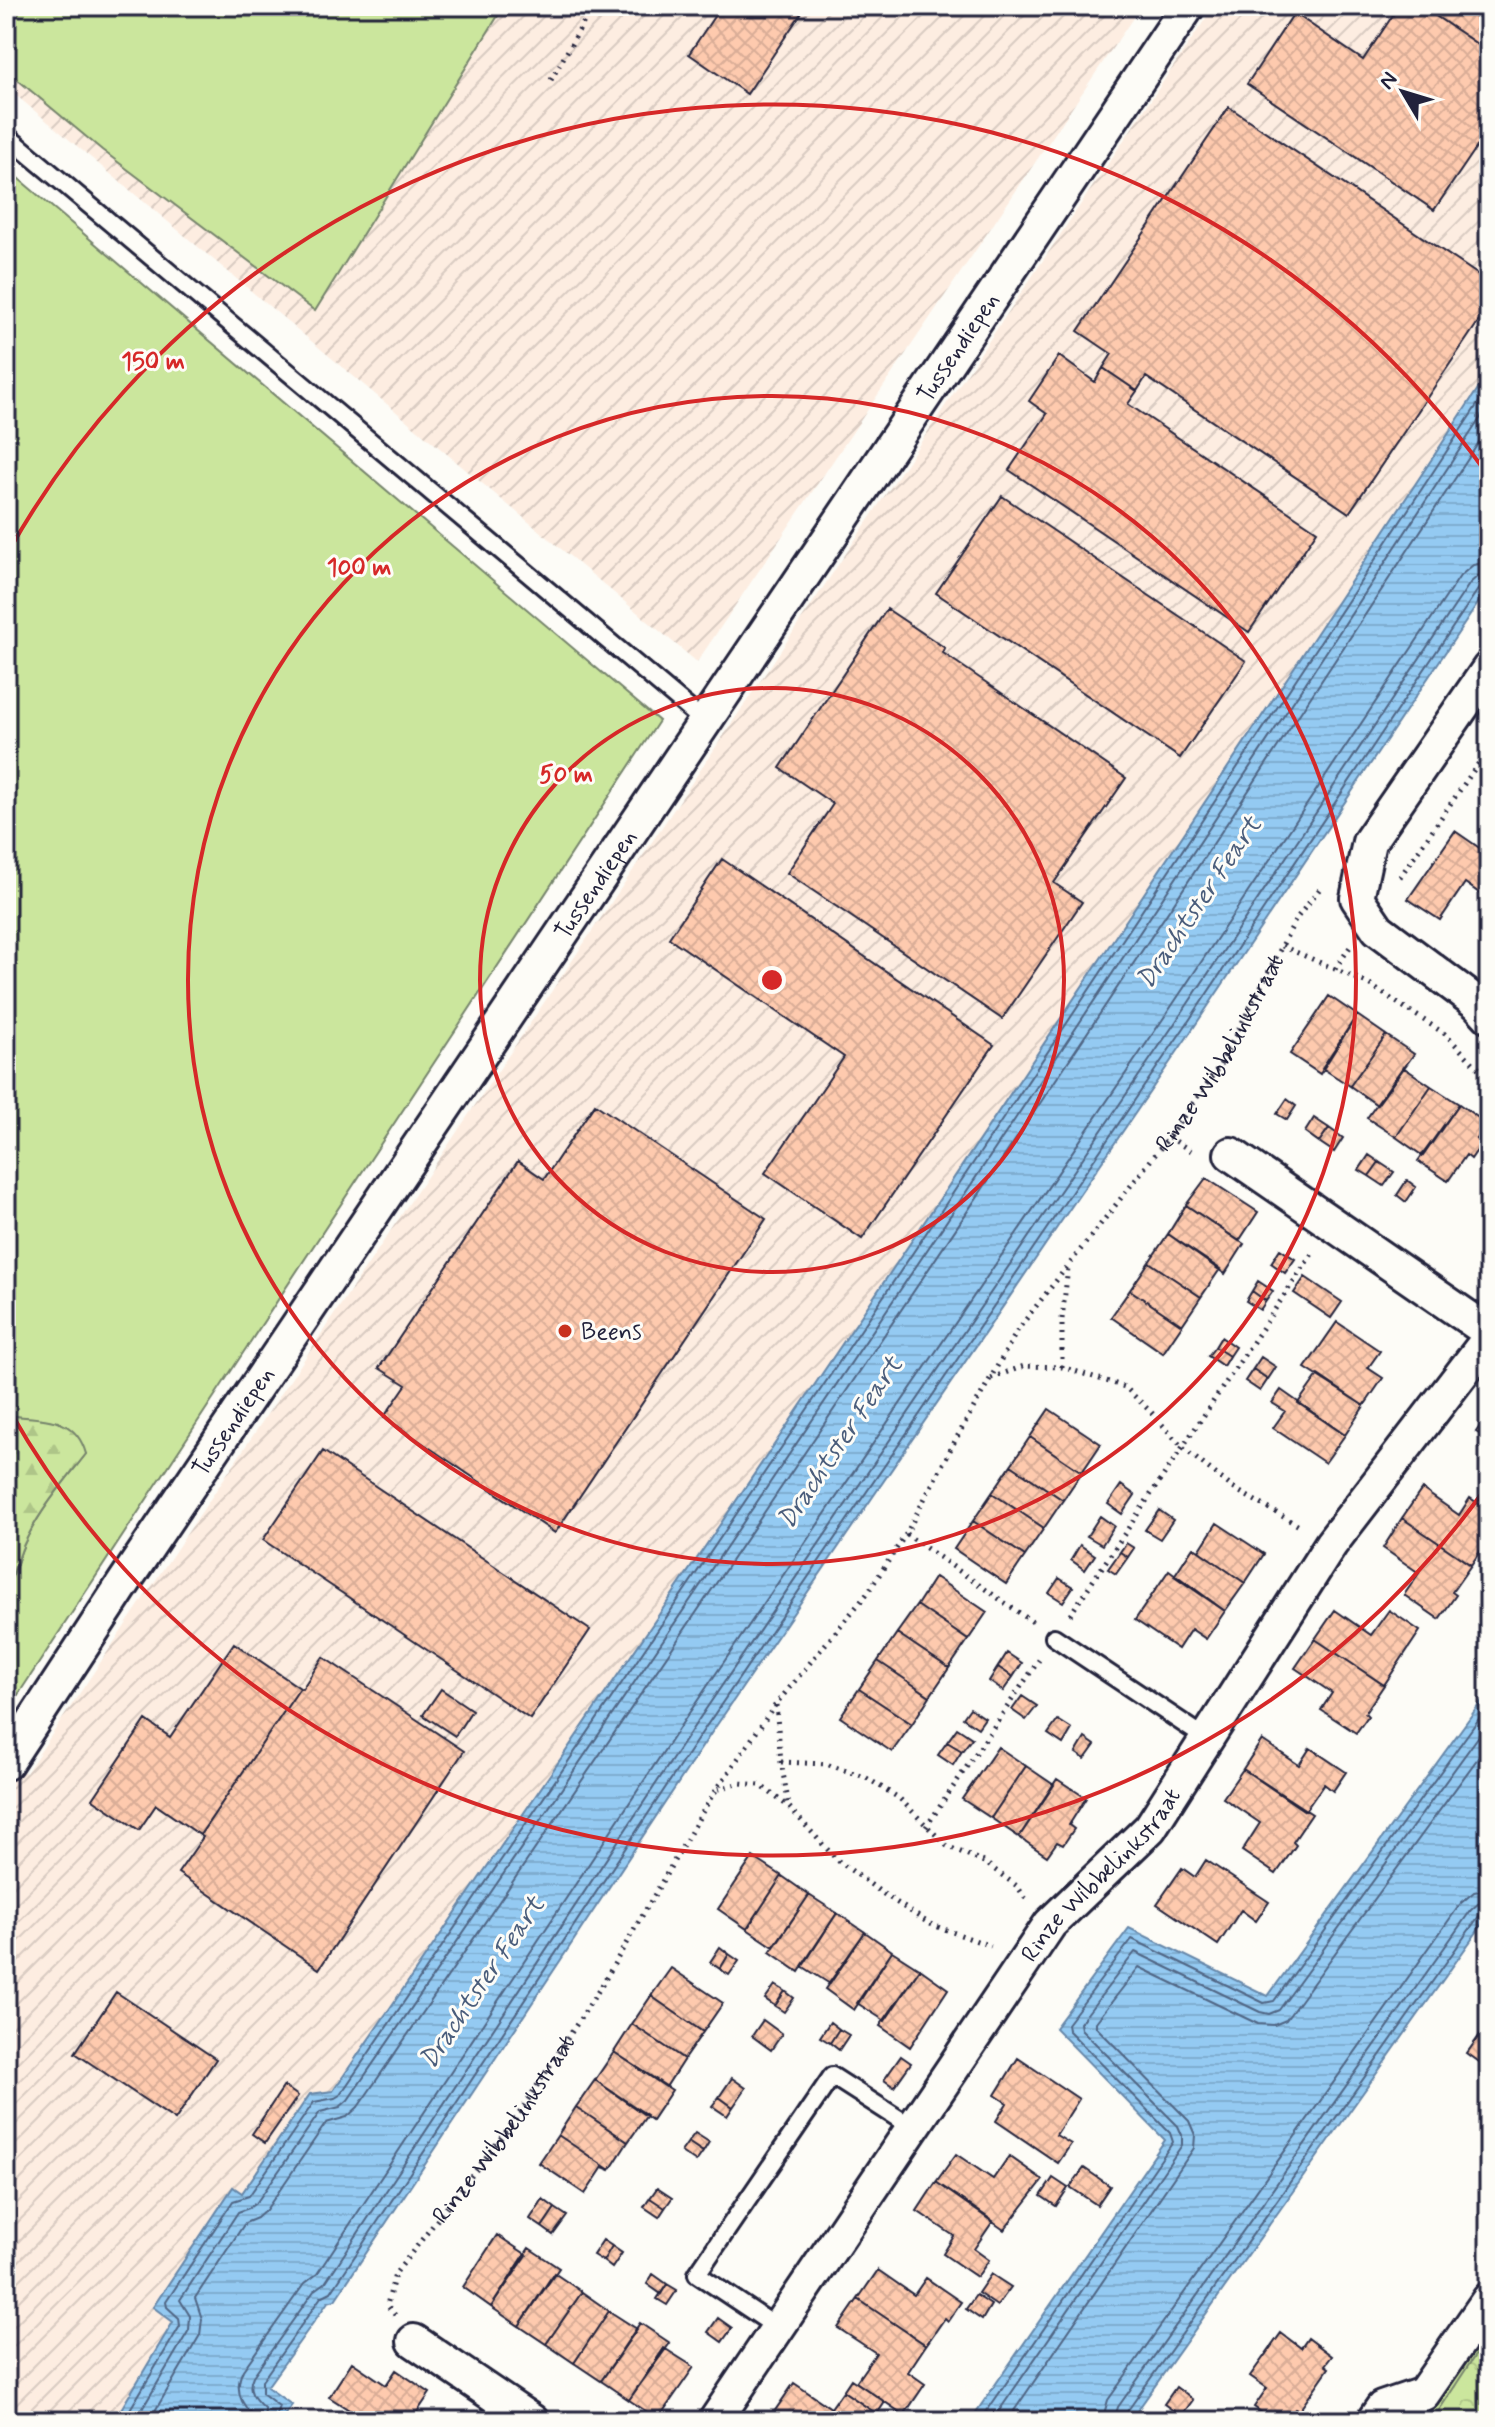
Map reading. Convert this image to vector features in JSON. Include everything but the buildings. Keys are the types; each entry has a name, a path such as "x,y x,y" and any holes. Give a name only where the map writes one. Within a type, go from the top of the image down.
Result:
{"street":[{"name":"Tussendiepen","path":"6,1763 134,1568 1188,6"},
{"path":"1489,668 1369,842 1357,898 1378,929 1477,1003 1489,1016"},
{"name":"Rinze Wibbelinkstraat","path":"715,2421 1050,1924 1150,1828 1331,1544 1489,1335 1231,1154"},
{"path":"1373,2421 1382,2408 1423,2394 1489,2299"},
{"path":"414,2341 532,2421"}],"lane":[{"path":"6,135 706,723"},
{"path":"1054,1637 1207,1739"},
{"path":"778,2328 697,2274 832,2076 913,2128"}],"path":[{"path":"551,80 593,6"},
{"path":"1335,969 1489,748"},
{"name":"Rinze Wibbelinkstraat","path":"414,2341 387,2305 395,2274 515,2120 602,1985 718,1789 776,1704 866,1595 906,1534 1019,1328 1169,1137 1220,1065 1296,919 1324,885"},
{"path":"1282,946 1367,983 1445,1034 1489,1079"},
{"path":"926,1827 1332,1224"},
{"path":"1062,1367 1062,1319 1069,1265"},
{"path":"990,1379 1024,1366 1062,1367 1125,1387 1183,1448 1233,1488 1331,1544"},
{"path":"906,1534 1054,1637"},
{"path":"776,1704 789,1807"},
{"name":"Rinze Wibbelinkstraat","path":"781,1762 826,1764 865,1777 899,1798 947,1846 984,1862 1017,1886 1027,1901"},
{"name":"Rinze Wibbelinkstraat","path":"718,1789 740,1783 760,1785 789,1807 837,1860 885,1895 930,1924 996,1947"}],"shaded area":[{"path":"6,6 1141,6 697,662 6,87"},
{"path":"1214,6 1489,6 1489,372 1170,857 645,1637 333,2091 310,2094 242,2193 233,2188 153,2307 173,2322 114,2421 6,2421 6,1761 26,1773"}],"green space":[{"path":"6,6 504,6 315,311 102,150 6,70"},
{"path":"6,168 659,721 6,1713 6,1588 38,1519 86,1454 59,1422 6,1415"},
{"path":"6,1415 44,1419 65,1425 81,1441 86,1454 38,1519 6,1588"},
{"path":"1489,2324 1489,2411 1481,2421 1416,2421"},
{"path":"1489,2334 1489,2421 1432,2421"}],"water":[{"name":"Drachtster Feart","path":"1489,372 1489,587 1190,1033 712,1732 335,2300 328,2302 267,2387 292,2405 280,2421 114,2421 173,2322 153,2307 233,2187 242,2193 310,2094 333,2091 916,1234"},
{"path":"1489,1691 1489,1915 1130,2421 970,2421 1165,2140 1055,2028 1129,1928 1268,1996"}],"place":[{"name":"Beens","path":"565,1331"}]}
